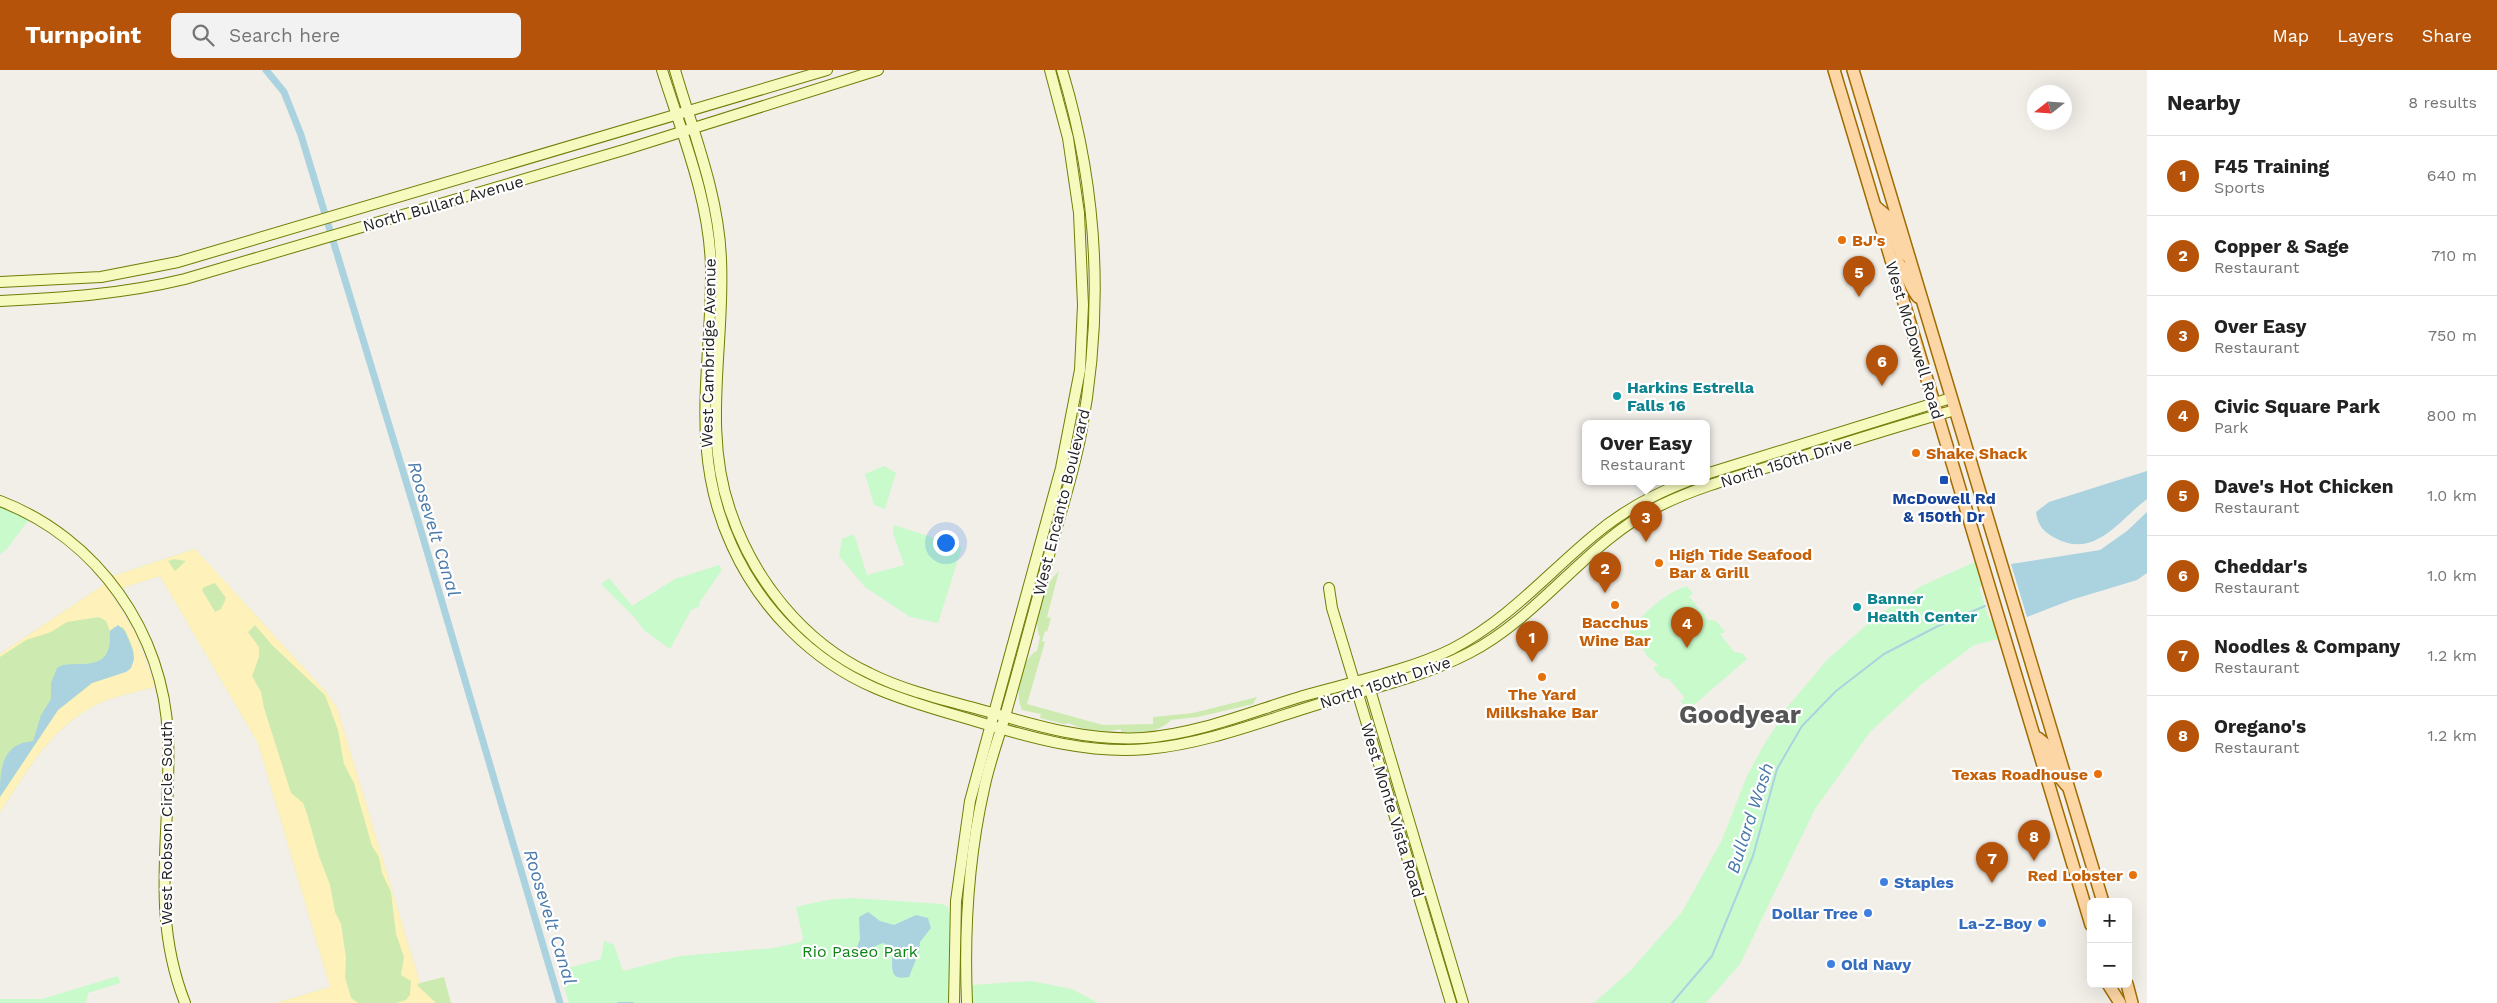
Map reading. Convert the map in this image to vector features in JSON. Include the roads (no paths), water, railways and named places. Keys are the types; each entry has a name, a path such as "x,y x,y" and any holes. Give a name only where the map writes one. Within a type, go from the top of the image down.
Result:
{"main road":[{"name":"West McDowell Road","path":"1834,70 2087,912"},
{"name":"West McDowell Road","path":"1854,70 2102,898"},
{"path":"1846,110 1864,104"},
{"path":"1875,206 1888,217 1900,252 1910,257"},
{"path":"1891,259 1900,264 1911,290 1923,302"},
{"path":"2035,738 2044,743 2053,769 2070,790"},
{"path":"2109,988 2113,1003"},
{"path":"2111,988 2120,1003"},
{"path":"2128,988 2132,1003"}],"street":[{"name":"West Cambridge Avenue","path":"662,70 700,195 710,248 711,269 704,411 706,450 714,499 741,564 772,610 802,641 827,662 886,693 997,721"},
{"name":"West Cambridge Avenue","path":"675,70 714,200 721,249 722,278 716,422 717,453 725,496 746,549 763,579 784,606 806,630 834,652 859,668 888,682 997,721"},
{"name":"North Bullard Avenue","path":"0,282 74,279 136,272 178,262 331,215 676,116 827,70"},
{"name":"North Bullard Avenue","path":"0,301 92,296 139,290 184,279 681,132 864,72 878,70"},
{"name":"West Encanto Boulevard","path":"997,721 1061,468 1078,384 1083,298 1077,192 1066,125 1050,70"},
{"name":"West Encanto Boulevard","path":"997,721 1067,494 1085,410 1093,342 1095,289 1093,231 1076,122 1062,70"},
{"path":"1077,192 1088,190"},
{"name":"North 150th Drive","path":"1710,473 1951,398"},
{"name":"North 150th Drive","path":"997,721 1064,745 1098,749 1146,749 1183,744 1434,668 1494,638 1518,621 1600,545 1643,515 1680,496 1955,410"},
{"name":"North 150th Drive","path":"997,721 1087,737 1143,738 1181,733 1446,652 1480,633 1523,601 1592,537 1638,505 1680,485"},
{"name":"West Robson Circle South","path":"0,501 44,521 61,533 101,570 119,592 149,649 162,694 168,730 163,883 165,925 170,957 185,1003"},
{"path":"1592,537 1600,545"},
{"name":"West Monte Vista Road","path":"1329,588 1332,608 1451,1003"},
{"name":"West Monte Vista Road","path":"1366,678 1463,1003"},
{"path":"954,1003 954,944 959,864 972,794 997,721"},
{"path":"967,1003 964,964 966,902 997,721"},
{"path":"1181,733 1183,744"},
{"path":"1417,889 1428,886"}],"water":[{"path":"2147,471 2147,499 2117,526 2095,541 2082,544 2069,543 2055,538 2044,530 2038,521 2036,512 2049,502"},
{"path":"2147,512 2147,573 2137,580 2071,600 2027,617 2011,564 2100,550 2127,531"},
{"path":"118,625 125,631 133,651 134,659 131,668 126,672 92,683 58,710 0,797 1,772 5,758 15,747 22,743 33,741 41,715 51,699 51,683 57,668 62,665 93,663 100,660 106,655 109,647 110,631"},
{"path":"868,912 880,921 894,925 916,915 928,918 931,928 920,942 919,952 909,977 901,978 894,974 891,950 884,943 859,954 856,950 860,939 859,917"}],"waterway":[{"name":"Roosevelt Canal","path":"266,70 284,92 301,135 419,524 560,1003"},
{"name":"Bullard Wash","path":"1672,1003 1712,956 1753,856 1777,769 1802,726 1836,691 1884,654 1938,626 1985,606"},
{"name":"Bullard Wash","path":"618,1003 633,1003"}],"place":[{"name":"BJ's","path":"1842,240"},
{"name":"Dave's Hot Chicken","path":"1859,297"},
{"name":"Cheddar's","path":"1882,386"},
{"name":"Harkins Estrella Falls 16","path":"1617,396"},
{"name":"Shake Shack","path":"1916,453"},
{"name":"McDowell Rd & 150th Dr","path":"1944,480"},
{"name":"Over Easy","path":"1646,542"},
{"name":"High Tide Seafood Bar & Grill","path":"1659,563"},
{"name":"Copper & Sage","path":"1605,593"},
{"name":"Bacchus Wine Bar","path":"1615,605"},
{"name":"Banner Health Center","path":"1857,607"},
{"name":"Civic Square Park","path":"1687,648"},
{"name":"F45 Training","path":"1532,662"},
{"name":"The Yard Milkshake Bar","path":"1542,677"},
{"name":"Texas Roadhouse","path":"2098,774"},
{"name":"Oregano's","path":"2034,861"},
{"name":"Red Lobster","path":"2133,875"},
{"name":"Staples","path":"1884,882"},
{"name":"Noodles & Company","path":"1992,883"},
{"name":"Dollar Tree","path":"1868,913"},
{"name":"La-Z-Boy","path":"2042,923"},
{"name":"Old Navy","path":"1831,964"}],"district":[{"name":"Goodyear","path":"1740,714"}],"park label":[{"name":"Rio Paseo Park","path":"860,951"}]}
